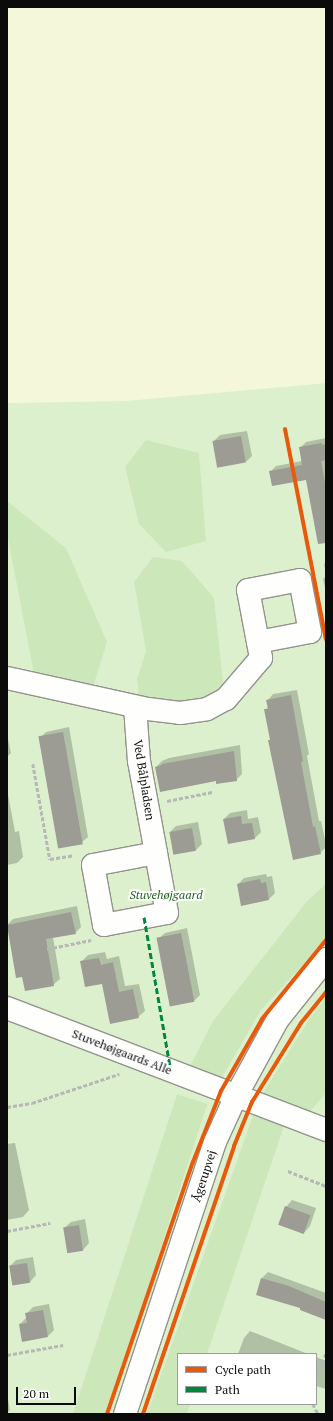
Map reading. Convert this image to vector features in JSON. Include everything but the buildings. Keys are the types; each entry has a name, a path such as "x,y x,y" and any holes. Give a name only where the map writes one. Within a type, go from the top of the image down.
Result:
{"street":[{"path":"7,678 135,707 180,713 207,709 226,699 261,658 258,642"},
{"name":"Ved Bålpladsen","path":"104,925 167,913 139,761 135,707"},
{"path":"104,925 93,865 156,853"},
{"name":"Ågerupvej","path":"126,1414 215,1142 236,1096 278,1019 326,959"},
{"name":"Stuvehøjgaards Alle","path":"7,1008 326,1130"}],"path":[{"path":"285,429 312,567"},
{"path":"33,764 50,859 82,854 93,865"},
{"path":"147,804 212,792"},
{"path":"47,949 90,941 104,925"},
{"path":"7,1107 32,1103 149,1063"},
{"path":"288,1172 326,1186"},
{"path":"7,1231 50,1223"},
{"path":"7,1355 63,1345"},
{"path":"317,1377 326,1353"},
{"path":"314,1405 318,1414"}],"green space":[{"path":"7,7 326,7 326,383 125,401 7,403"},
{"name":"Stuvehøjgaard","path":"326,383 326,1414 7,1414 7,403 125,401"},
{"path":"146,440 199,453 206,541 166,552 139,524 125,467"},
{"path":"7,501 66,548 107,642 93,687 34,674 7,533"},
{"path":"153,557 182,561 214,598 224,691 208,703 177,705 139,697 137,679 146,651 134,582"},
{"path":"326,884 326,940 261,1010 220,1081 189,1068 213,1021 307,901"},
{"path":"326,997 326,1093 309,1113 261,1096 308,1021"},
{"path":"177,1094 207,1104 107,1414 73,1414"},
{"path":"254,1113 284,1126 207,1353 177,1353 177,1405 190,1405 187,1414 147,1414"}],"marked path":[{"path":"144,917 171,1071"}],"cycle path":[{"path":"285,429 326,639"},
{"path":"107,1414 193,1162 221,1091 262,1019 326,940"},
{"path":"143,1414 234,1146 252,1102 301,1023 326,992"}]}
